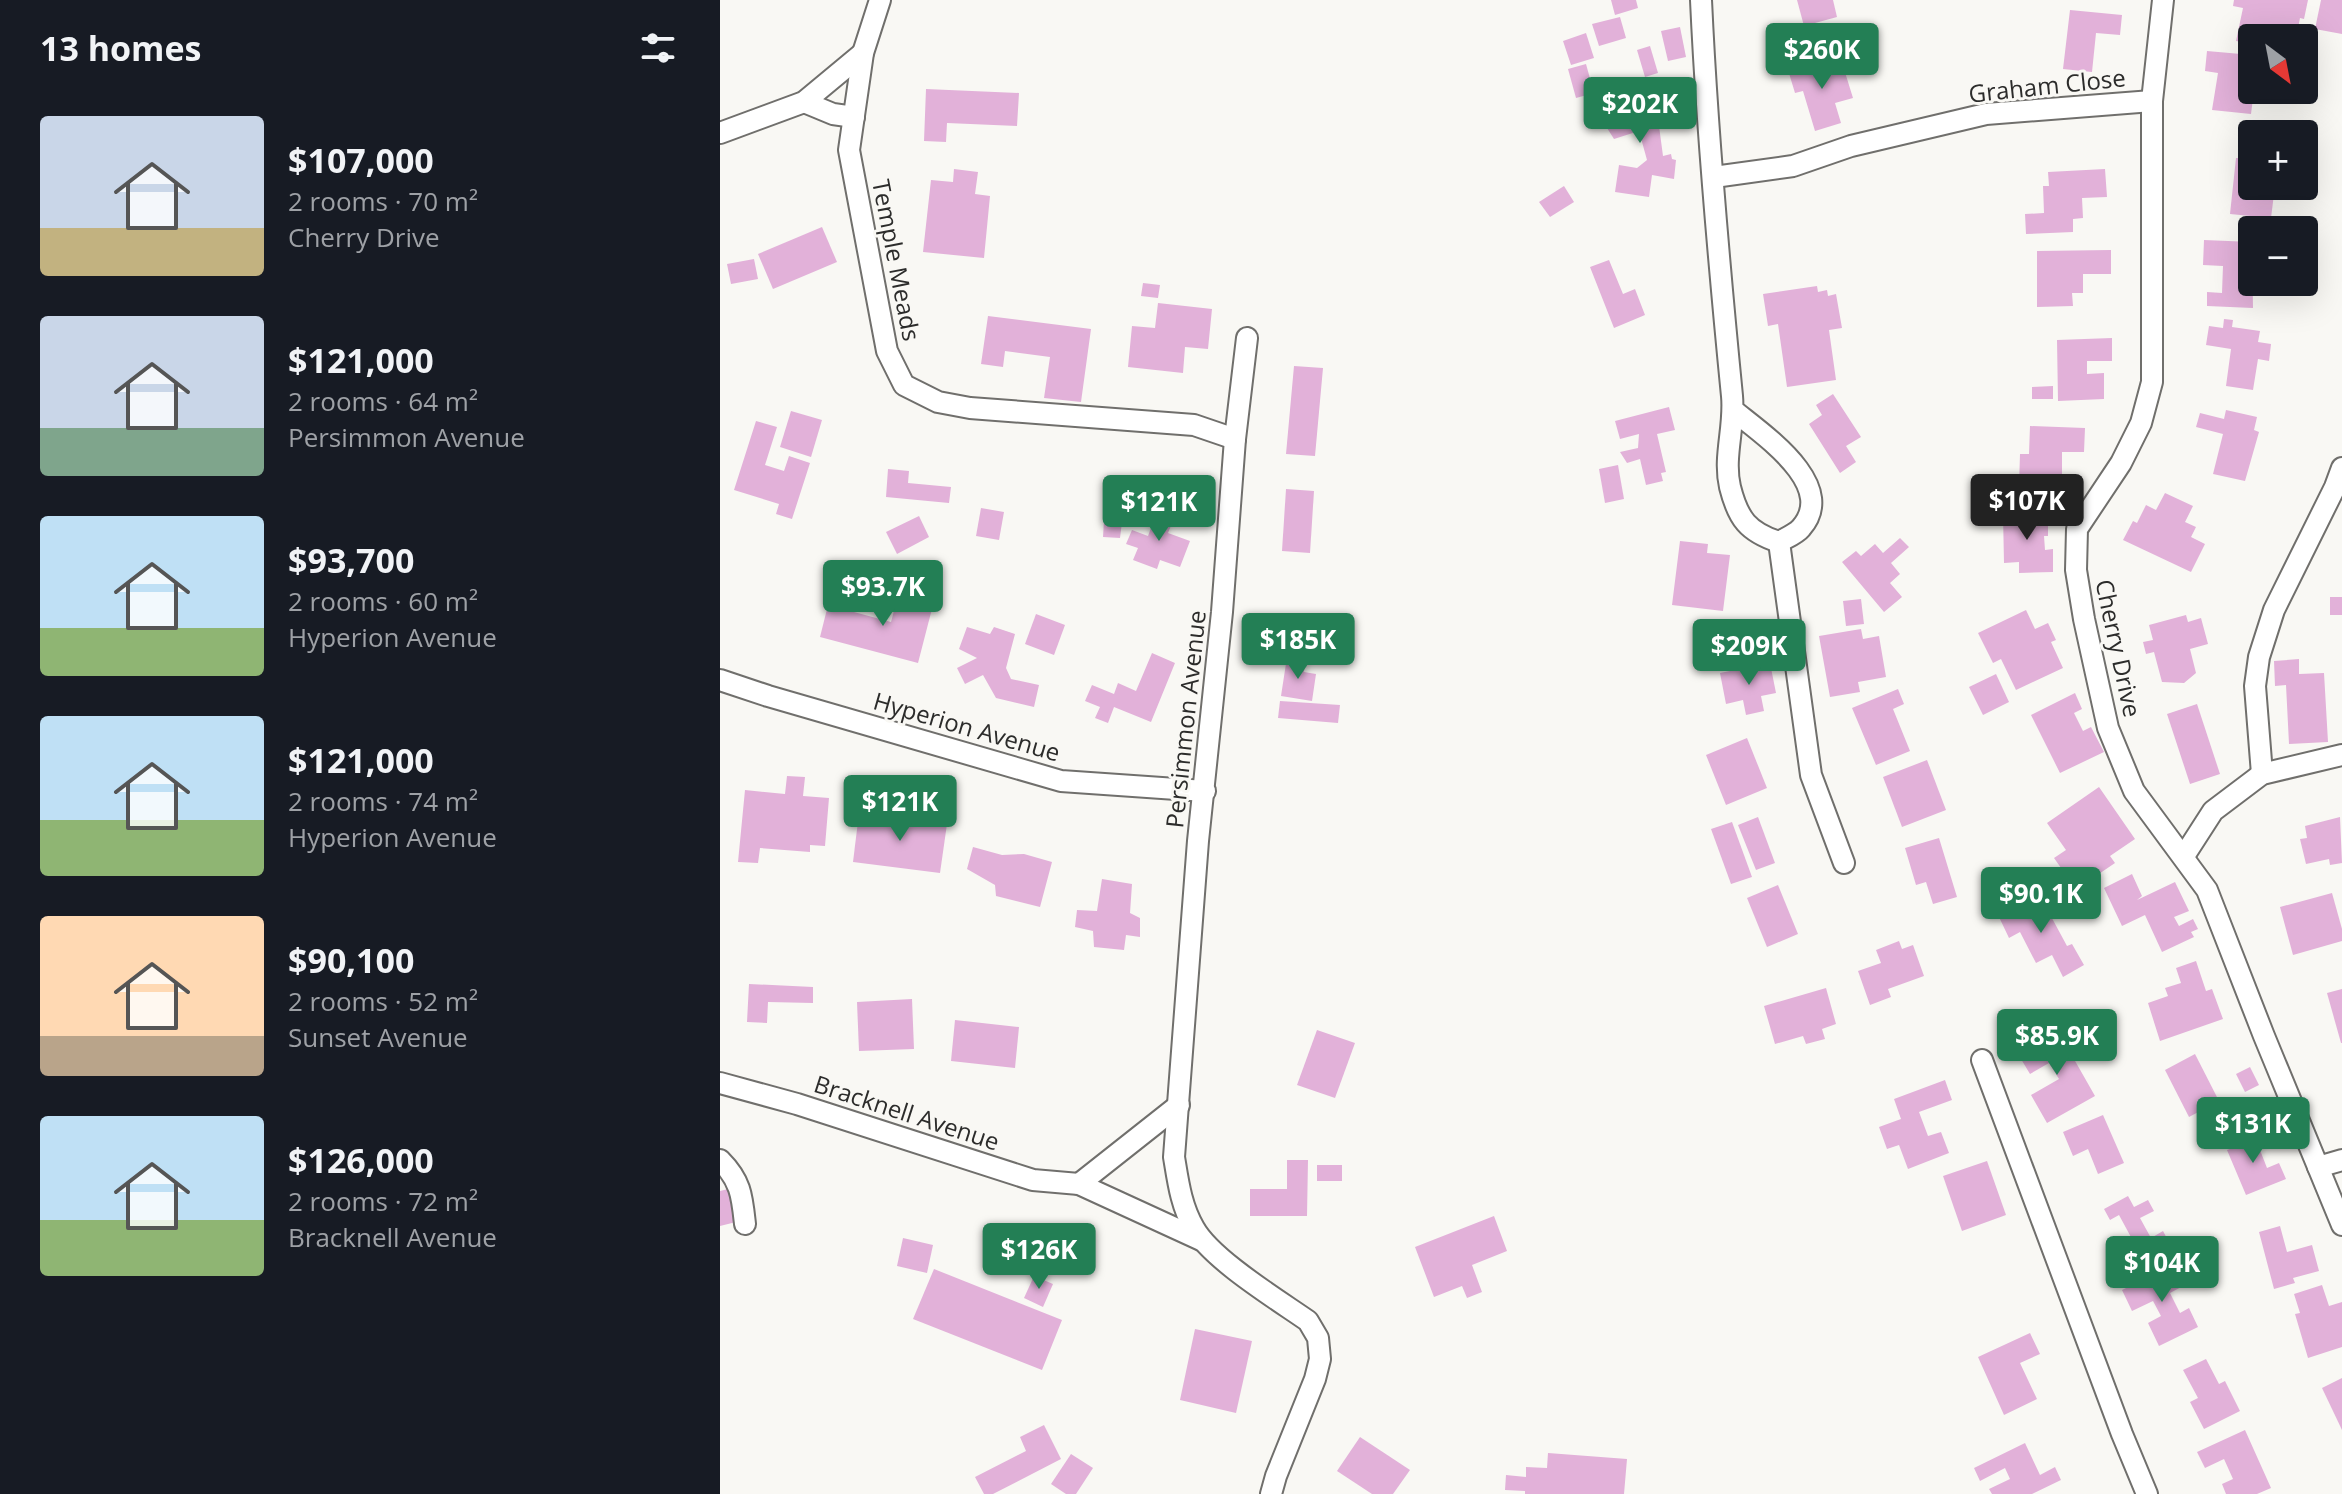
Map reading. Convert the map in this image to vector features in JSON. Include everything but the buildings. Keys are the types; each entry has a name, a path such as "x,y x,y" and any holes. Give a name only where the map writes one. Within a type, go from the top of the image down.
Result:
{"street":[{"name":"Temple Meads","path":"880,0 863,53 849,150 887,351 904,385 938,402 970,408 1194,425 1235,439"},
{"path":"1701,0 1715,220 1733,410 1727,466 1737,508 1745,524 1758,535 1779,542 1800,530 1810,514 1811,495 1786,453 1733,410"},
{"name":"Cherry Drive","path":"2163,0 2152,101 2152,382 2141,423 2121,463 2077,529 2076,570 2108,728 2134,791 2207,890 2342,1225"},
{"path":"720,133 804,102 863,53"},
{"name":"Graham Close","path":"1714,177 1793,166 1851,146 1986,114 2152,101"},
{"path":"804,102 833,114 854,117"},
{"name":"Persimmon Avenue","path":"1202,1241 1187,1214 1174,1157 1198,841 1247,338"},
{"path":"2262,774 2255,686 2259,657 2274,610 2342,468"},
{"path":"1779,542 1811,775 1844,863"},
{"name":"Hyperion Avenue","path":"720,680 1061,781 1205,791"},
{"path":"2184,856 2213,811 2262,774 2342,755"},
{"path":"1982,1060 2147,1494"},
{"name":"Bracknell Avenue","path":"720,1083 797,1104 1033,1180 1079,1184 1202,1241"},
{"path":"1079,1184 1179,1105"},
{"path":"720,1160 735,1175 745,1224"},
{"path":"2318,1167 2342,1160"},
{"path":"1202,1241 1308,1321 1318,1338 1320,1359 1315,1379 1271,1494"}]}
